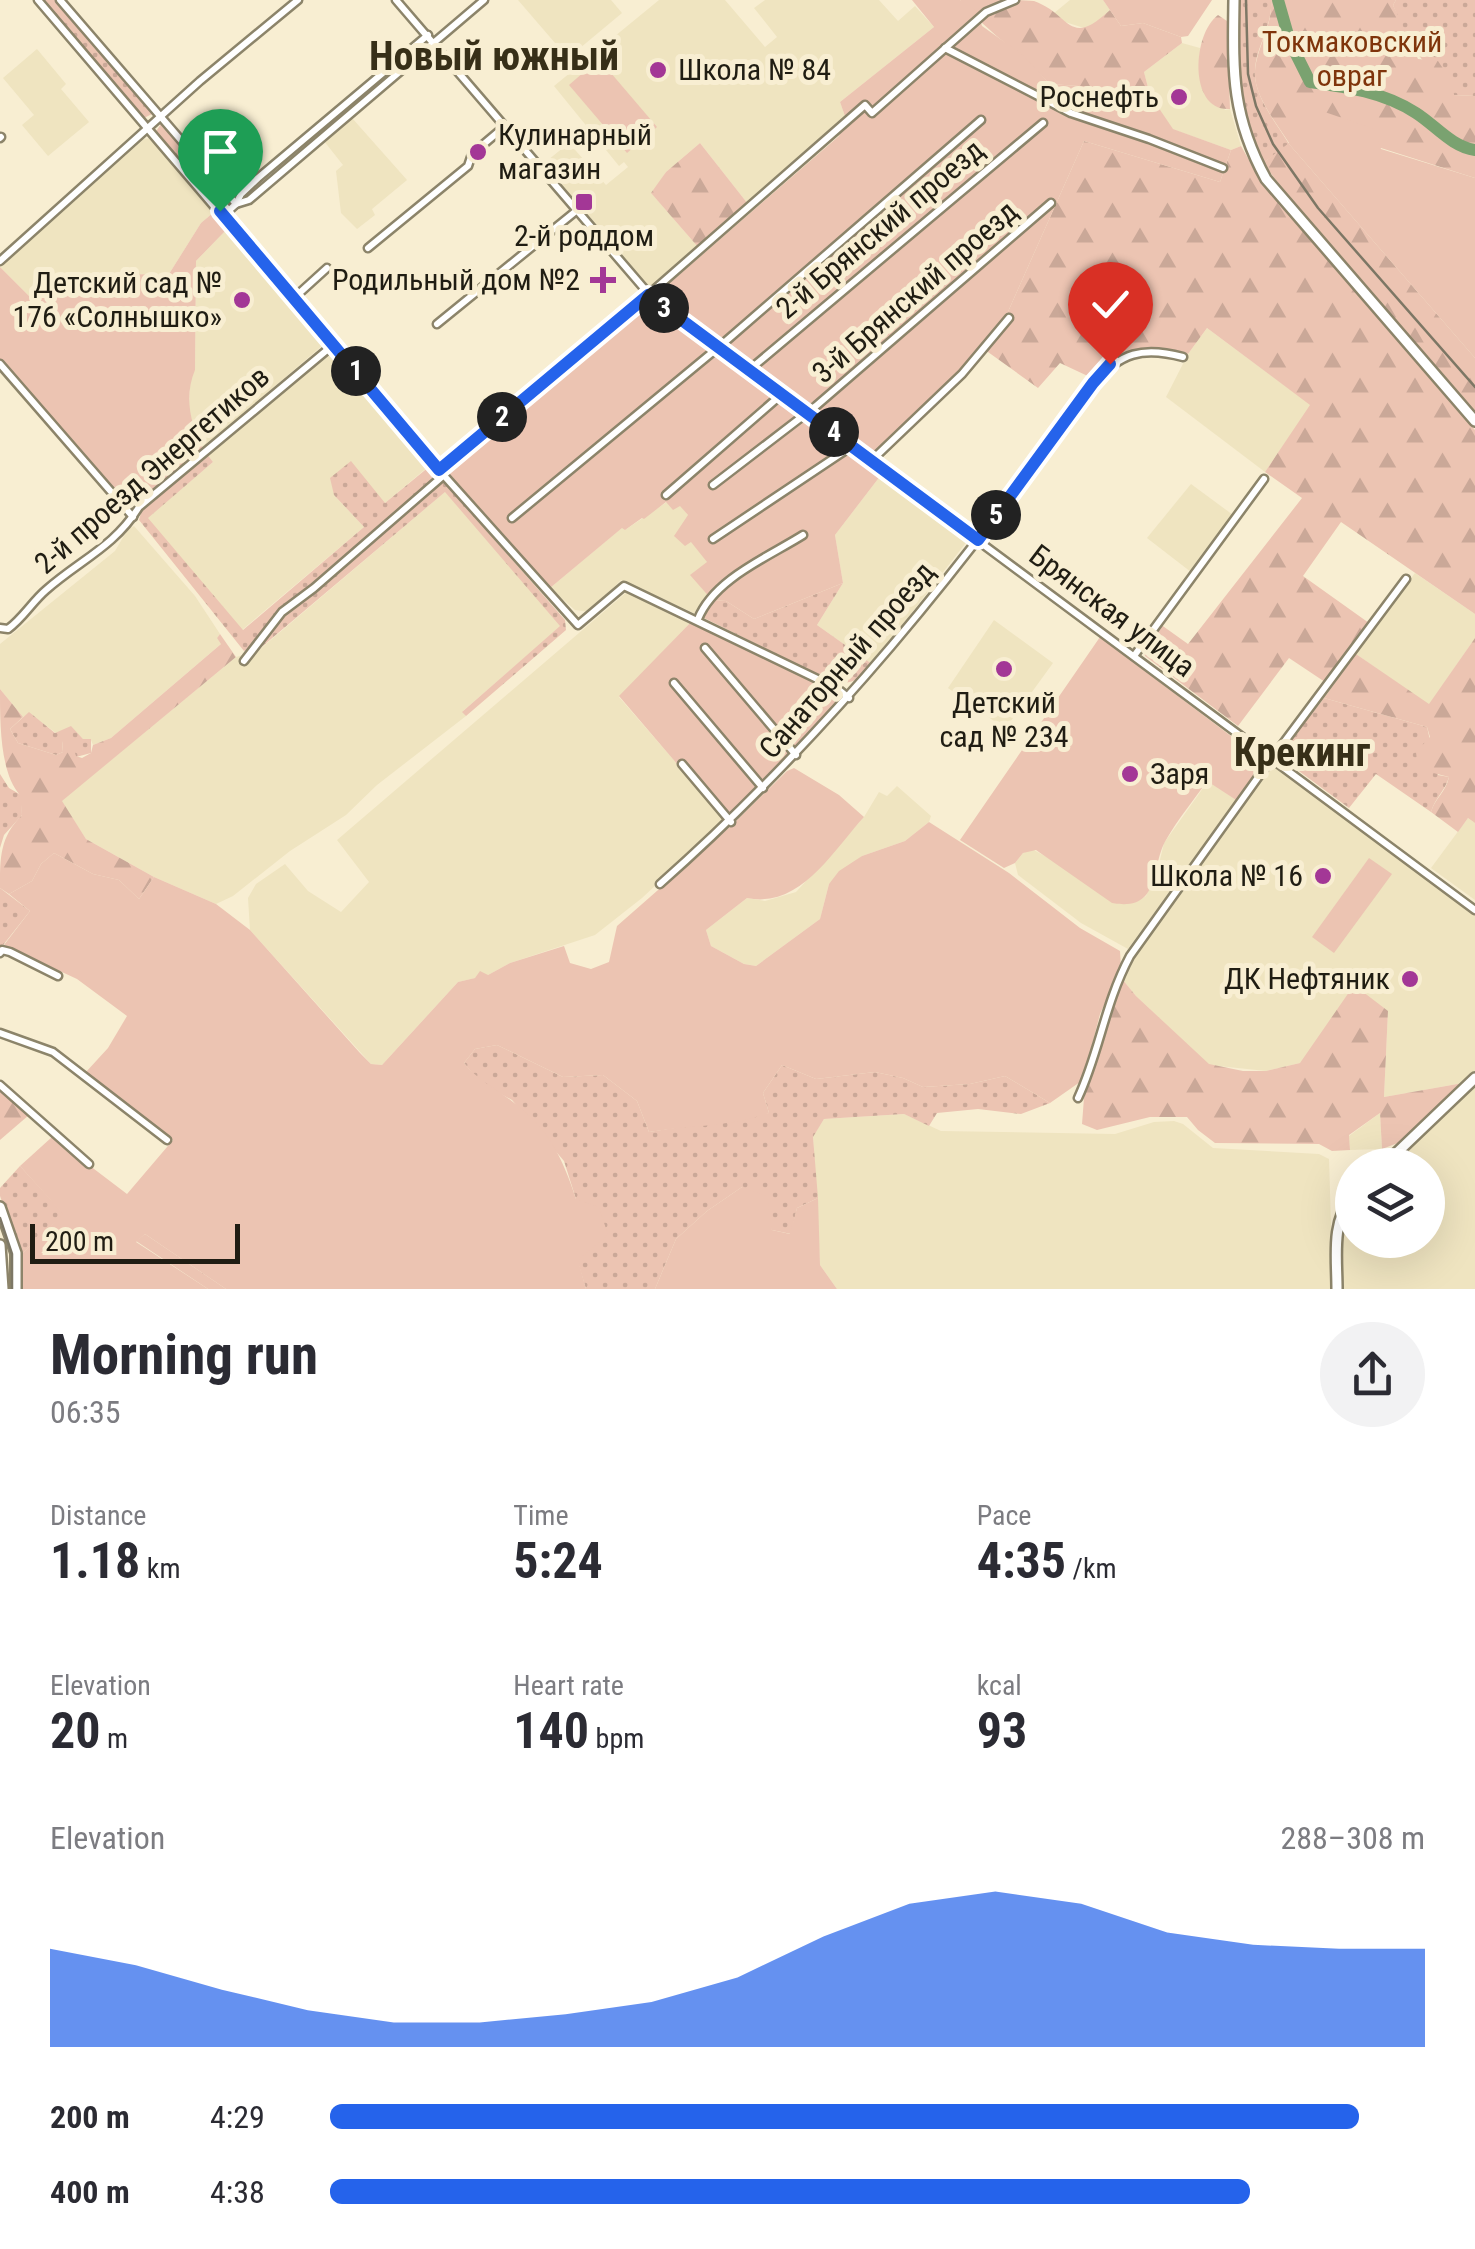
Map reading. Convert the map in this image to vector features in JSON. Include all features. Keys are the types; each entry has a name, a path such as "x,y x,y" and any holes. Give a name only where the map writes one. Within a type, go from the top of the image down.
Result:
{"street":[{"path":"38,0 578,625 624,586 838,689 849,698"},
{"path":"60,0 236,204"},
{"path":"0,261 298,0"},
{"name":"Брянская улица","path":"396,0 648,295 1475,910"},
{"path":"222,213 249,200 484,0"},
{"path":"244,660 282,612 865,105 872,113 986,12 1015,0"},
{"path":"1234,0 1233,58 1238,115 1250,150 1266,179 1475,420"},
{"path":"236,204 240,194 258,178 428,35"},
{"path":"945,48 1070,113 1223,168"},
{"path":"512,518 982,120"},
{"name":"2-й Брянский проезд","path":"748,371 1043,123"},
{"path":"368,248 468,166 472,154 504,127"},
{"name":"3-й Брянский проезд","path":"713,485 808,413 1052,204"},
{"path":"438,324 576,210"},
{"path":"294,298 327,268"},
{"path":"871,460 962,374 1008,318"},
{"name":"2-й проезд Энергетиков","path":"1,629 16,623 46,590 98,554 139,507 333,345"},
{"name":"Санаторный проезд","path":"660,884 731,822 849,698 978,540 1110,364 1134,354 1183,357"},
{"path":"0,364 133,517"},
{"path":"666,495 782,394"},
{"path":"712,538 852,446"},
{"path":"1134,656 1264,479"},
{"path":"698,620 703,606 730,580 803,535"},
{"path":"1078,1098 1114,988 1130,956 1406,579"},
{"path":"706,648 796,755"},
{"path":"674,682 764,788"},
{"path":"682,764 731,822"},
{"path":"1,952 58,976"},
{"path":"0,1033 53,1052 167,1140"},
{"path":"1402,1148 1475,1078"},
{"path":"0,1085 88,1164"},
{"path":"0,1207 16,1253 16,1289"},
{"path":"0,1245 3,1289"},
{"path":"1337,1258 1337,1289"}],"shaded area":[{"path":"518,0 611,0 622,13 568,58"},
{"path":"659,0 725,0 765,47 777,37 754,8 765,0 879,0 898,21 915,6 934,27 840,102 846,119 748,204 700,143 666,172 652,194 698,247 649,288 543,164 569,143 606,185 628,167 624,162 619,166 554,86"},
{"path":"1070,0 1103,0 1110,10 1091,28 1084,28 1053,14"},
{"name":"Роснефть","path":"1182,43 1200,48 1199,67 1225,110 1230,109 1241,146 1231,150 1172,129 1150,95 1144,72"},
{"path":"37,49 66,84 61,89 89,122 48,156 22,125 34,115 3,78"},
{"path":"352,118 407,180 372,209 375,215 357,229 341,213 336,171 343,165 324,141"},
{"path":"151,138 215,211 201,223 169,274 74,275 54,280 29,296 0,267 144,139"},
{"name":"Детский сад № 176 «Солнышко»","path":"228,228 323,345 203,448 192,427 189,407 190,380 195,369 196,261"},
{"path":"1207,328 1311,405 1265,472 1166,397 1188,354"},
{"path":"331,353 429,466 385,503 334,495 364,527 242,630 147,518 213,462 207,454"},
{"path":"881,475 968,540 872,664 817,625 843,583 835,535"},
{"path":"1191,484 1233,515 1191,572 1147,538"},
{"path":"446,491 561,626 463,711 466,716 377,785 346,815 290,851 233,896 216,904 154,877 86,839 61,801 236,657 259,650"},
{"path":"667,502 680,505 688,515 691,541 707,562 712,600 696,614 621,580 590,612 575,610 550,588 623,527 625,530"},
{"path":"134,526 195,596 222,643 111,738 93,745 71,727 56,733 29,713 23,717 0,689 0,644 115,551"},
{"path":"1415,573 1475,614 1475,638 1429,705 1356,654"},
{"path":"628,591 693,620 619,697 719,812 729,817 642,898 595,935 510,963 488,975 458,982 382,1065 371,1064 250,930 248,898 256,884 285,864 308,891 341,912 369,882 337,840"},
{"name":"Детский сад № 234","path":"994,620 1053,663 1005,729 948,688"},
{"path":"1269,769 1279,769 1475,915 1475,1071 1463,1083 1384,1097 1388,1011 1300,1063 1266,1071 1209,1065 1123,980 1132,960"},
{"path":"1208,781 1236,800 1128,949 1081,923 1018,875 1015,863 1032,849 1132,903 1141,899 1158,868 1164,843"},
{"path":"897,786 931,816 929,822 905,841 862,856 829,884 820,919 756,966 744,964 711,946 706,930 747,898 765,901 796,892 864,817 879,792 887,796"},
{"path":"1468,818 1475,823 1475,900 1431,868"},
{"path":"1475,1083 1475,1289 1340,1289 1340,1258 1445,1258 1445,1148 1408,1148"},
{"path":"1380,1113 1382,1148 1350,1148 1349,1136"},
{"path":"904,1114 941,1131 1115,1134 1154,1122 1174,1121 1213,1148 1319,1154 1329,1159 1333,1289 837,1289 820,1265 813,1136 824,1119"}],"green space":[{"path":"43,0 57,0 152,114 142,119"},
{"path":"912,0 960,0 977,11 982,26 1023,55 1050,84 1136,90 1150,95 1173,129 1231,150 1220,182 1084,141 1007,314 958,374 872,457 657,298 657,294 839,136 846,119 840,102 934,27"},
{"name":"Токмаковский овраг","path":"960,0 1034,1 1077,28 1086,27 1110,10 1121,26 1143,23 1181,37 1182,43 1144,72 1150,95 1136,90 1050,84"},
{"path":"1103,0 1212,0 1188,36 1181,37 1143,23 1121,26"},
{"path":"1239,0 1271,0 1255,80 1267,109 1289,144 1263,163 1243,104"},
{"name":"Токмаковский овраг","path":"1271,0 1396,0 1393,5 1418,59 1438,61 1452,82 1454,95 1475,96 1475,178 1381,148 1289,144 1475,358 1475,414 1307,221 1263,163 1289,143 1267,109 1255,80"},
{"path":"1396,0 1475,0 1475,96 1454,95 1425,64 1399,20 1393,5"},
{"path":"1218,15 1227,21 1230,109 1216,107 1207,98 1198,70 1203,38"},
{"path":"599,59 657,127 627,153 569,85"},
{"path":"1319,110 1374,129 1381,149 1475,178 1475,358 1289,144"},
{"path":"161,124 224,195 225,201 215,202 155,133"},
{"path":"1084,141 1220,182 1231,150 1241,146 1262,183 1475,430 1475,614 1341,522 1303,576 1369,623 1325,682 1289,658 1238,726 1145,656 1143,647 1160,624 1188,644 1302,498 1265,472 1310,405 1207,328 1188,354 1136,350 1114,359 1092,378 1060,363 1038,388 981,347 1007,314"},
{"path":"700,143 748,204 698,247 651,193 666,172"},
{"path":"214,212 228,228 196,261 195,370 189,400 203,448 132,509 0,359 0,267 29,296 54,280 74,275 169,274 201,223"},
{"path":"648,302 881,475 835,535 843,583 754,619 726,601 712,600 690,575 707,562 691,542 685,546 674,536 688,515 680,506 673,510 666,502 644,519 622,528 550,588 447,474 449,466"},
{"path":"207,454 213,462 148,518 243,630 364,527 334,495 330,478 351,461 385,503 430,466 565,620 566,630 466,716 462,712 560,626 445,492 258,650 253,646 244,651 139,520 142,509"},
{"path":"843,583 817,625 872,664 860,677 847,683 835,683 696,614 712,600 726,601 754,619"},
{"path":"693,620 835,693 838,704 729,817 723,810 719,813 619,696"},
{"path":"220,634 236,657 62,801 86,839 154,877 139,899 119,880 93,874 54,853 41,864 32,881 9,894 0,888 3,848 9,831 22,815 20,795 5,761 0,689 23,717 10,729 18,743 56,755 63,752 62,740 72,744 76,756 82,758 91,753 93,745 111,738 221,644 217,638"},
{"name":"Заря","path":"1100,637 1262,763 1236,800 1207,781 1166,840 1147,894 1128,904 1112,903 1036,850 1023,853 1004,868 960,840"},
{"path":"1475,638 1475,823 1468,818 1458,832 1431,812 1449,777 1418,769 1416,752 1430,737 1427,727 1324,698 1356,654 1429,704"},
{"path":"1324,698 1427,727 1438,775 1449,777 1431,812 1376,774 1349,808 1284,760 1285,748"},
{"path":"29,712 55,733 71,726 83,739 91,739 91,753 76,757 62,741 63,752 56,755 18,743 10,729"},
{"path":"794,768 839,795 864,817 827,861 799,886 766,899 747,898 706,930 711,946 744,964 756,966 820,919 829,884 839,871 862,856 905,841 929,822 1009,873 1080,928 1120,951 1121,967 1100,1014 1080,1082 1050,1103 1005,1076 970,1084 923,1087 875,1072 816,1079 782,1065 763,1093 769,1113 649,1132 637,1101 603,1075 563,1077 497,1045 475,1049 464,1063 536,1122 560,1157 576,1199 599,1207 608,1235 578,1260 586,1289 226,1289 145,1234 136,1242 208,1289 20,1289 21,1255 63,1214 20,1166 52,1137 127,1194 173,1140 86,1072 108,1048 127,1016 77,979 4,945 30,911 9,894 32,881 41,864 54,853 93,874 119,880 139,899 154,877 216,904 250,930 371,1064 382,1065 458,982 475,978 480,971 488,975 510,963 564,946 570,963 591,969 609,962 617,926"},
{"path":"0,774 9,788 21,795 22,815 4,835 0,848"},
{"path":"1369,858 1392,874 1334,953 1312,937"},
{"path":"0,888 30,911 0,949"},
{"path":"1123,980 1209,1064 1243,1071 1266,1071 1300,1063 1354,985 1388,1011 1384,1097 1463,1083 1403,1141 1382,1148 1380,1113 1349,1135 1350,1148 1332,1151 1319,1144 1215,1143 1187,1117 1150,1117 1097,1130 1082,1124 1084,1098"},
{"path":"497,1045 563,1077 603,1075 637,1101 649,1132 769,1113 763,1093 782,1065 816,1079 875,1072 923,1087 970,1084 1005,1076 1050,1103 1021,1114 978,1109 937,1113 929,1126 904,1114 824,1119 813,1137 818,1198 797,1208 791,1234 772,1230 742,1187 676,1239 655,1289 586,1289 577,1259 576,1199 564,1161 512,1100 481,1083 464,1063 475,1049"},
{"path":"0,1088 29,1115 0,1140"},
{"path":"20,1166 64,1214 21,1255 0,1196 0,1188"},
{"path":"742,1187 767,1196 772,1230 790,1234 797,1208 818,1198 820,1265 837,1289 655,1289 676,1239"},
{"path":"145,1234 226,1289 208,1289 136,1241"}],"waterway":[{"path":"1278,0 1290,42 1310,82 1351,88 1391,100 1459,145 1475,150"}],"tram line":[{"path":"1246,0 1248,74 1256,106 1273,144 1318,208 1475,387"},
{"path":"0,1218 12,1254 12,1289"}],"place":[{"name":"Школа № 84","path":"658,70"},
{"name":"Роснефть","path":"1179,97"},
{"name":"Кулинарный магазин","path":"478,152"},
{"name":"2-й роддом","path":"584,202"},
{"name":"Родильный дом №2","path":"603,280"},
{"name":"Детский сад № 176 «Солнышко»","path":"242,300"},
{"name":"Детский сад № 234","path":"1004,669"},
{"name":"Заря","path":"1130,774"},
{"name":"Школа № 16","path":"1323,876"},
{"name":"ДК Нефтяник","path":"1410,979"}],"district":[{"name":"Новый южный","path":"494,56"},
{"name":"Крекинг","path":"1302,752"}],"route":[{"path":"220,211 439,470 648,295 978,540 1110,364"}]}
